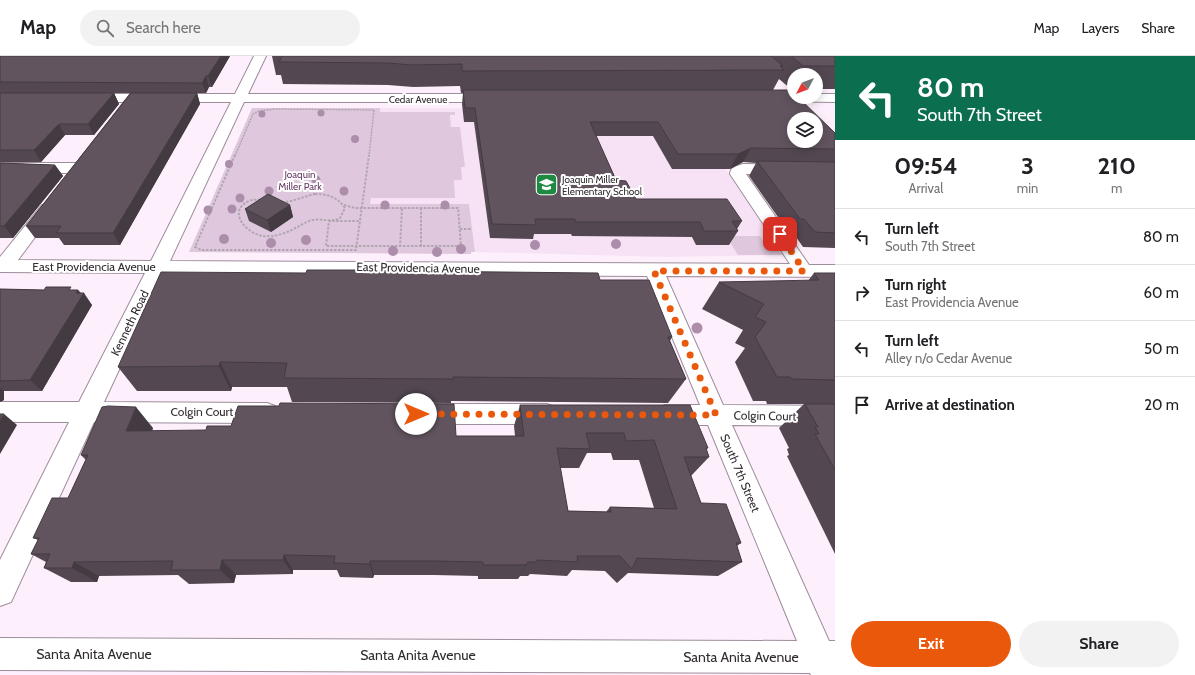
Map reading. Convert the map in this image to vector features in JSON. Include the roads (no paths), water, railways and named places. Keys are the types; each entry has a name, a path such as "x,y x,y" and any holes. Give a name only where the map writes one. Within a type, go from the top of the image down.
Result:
{"street":[{"name":"Kenneth Road","path":"0,591 260,56"},
{"path":"778,87 787,96"},
{"name":"Cedar Avenue","path":"78,98 503,98"},
{"path":"123,111 132,98"},
{"path":"757,98 787,98"},
{"path":"823,98 835,98"},
{"path":"0,168 75,174 89,155"},
{"path":"804,271 738,174 738,171 743,169 835,170"},
{"path":"2,266 56,198"},
{"name":"East Providencia Avenue","path":"2,266 835,271"},
{"name":"South 7th Street","path":"654,271 716,415 827,663"},
{"name":"Colgin Court","path":"0,412 288,413"},
{"path":"408,414 567,414"},
{"name":"Colgin Court","path":"647,415 835,416"},
{"name":"Santa Anita Avenue","path":"0,654 827,663"}],"place":[{"name":"Joaquin Miller Elementary School","path":"547,185"}],"park label":[{"name":"Joaquin Miller Park","path":"300,180"}]}
